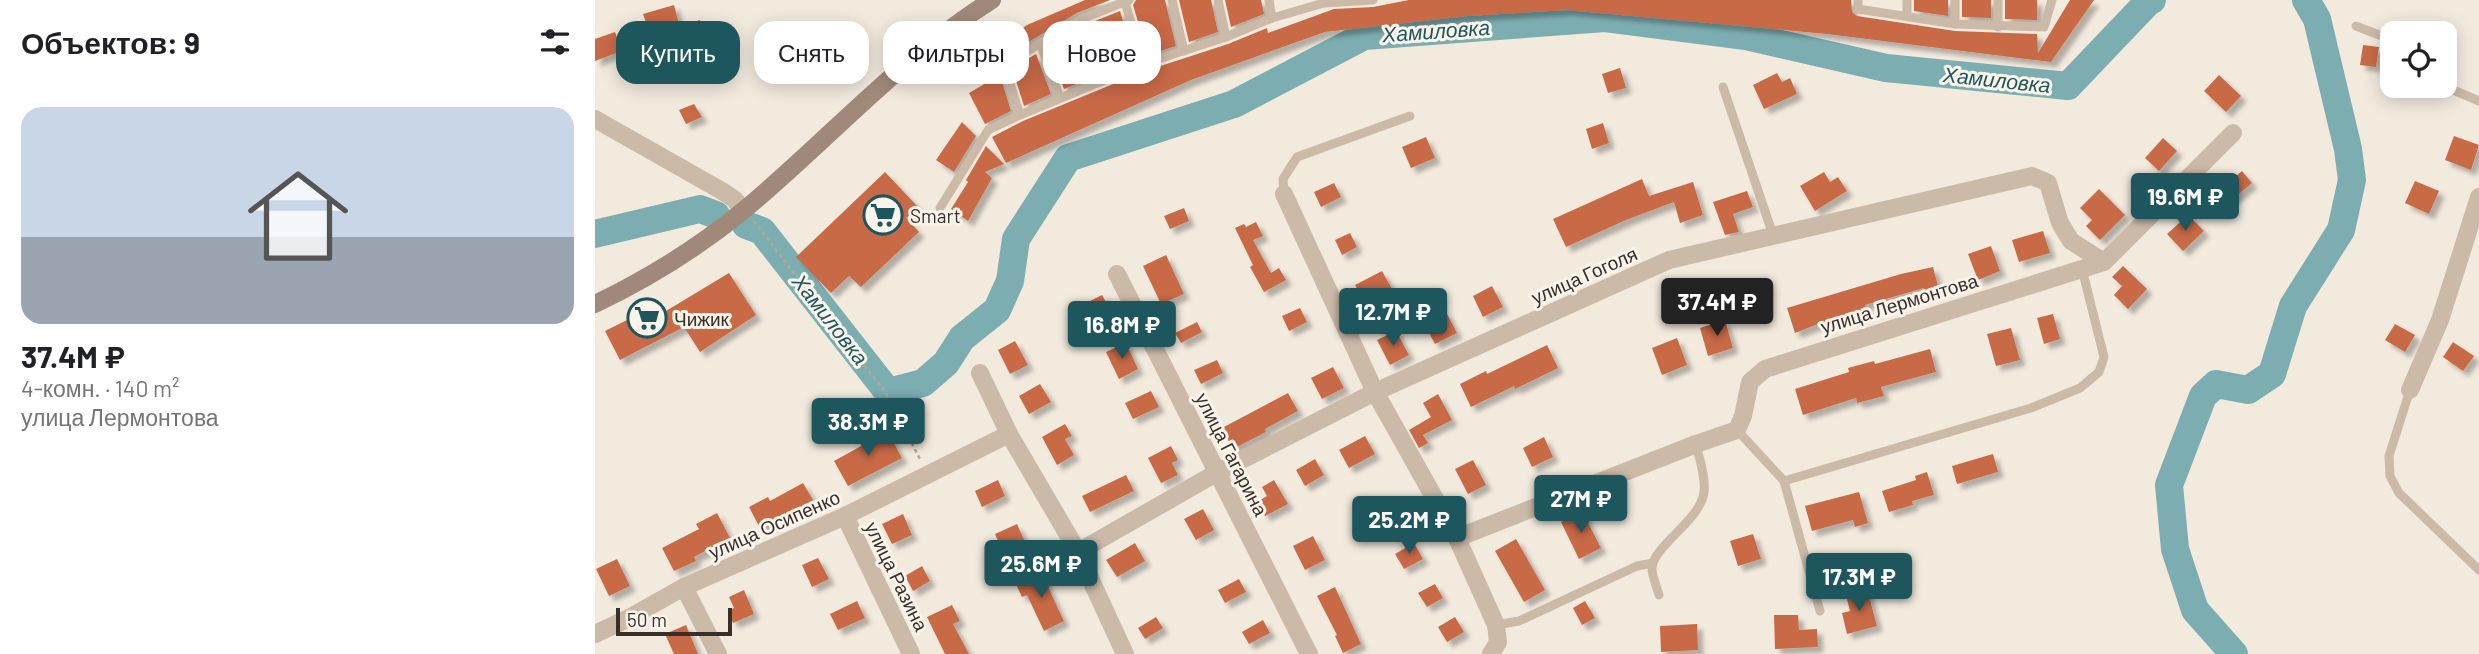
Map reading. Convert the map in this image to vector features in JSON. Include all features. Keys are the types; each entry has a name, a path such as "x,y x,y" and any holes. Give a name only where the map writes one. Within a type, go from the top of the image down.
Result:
{"main road":[{"path":"595,304 653,273 744,210 884,83 959,21 992,0"}],"street":[{"path":"595,119 722,191 744,210"},
{"name":"улица Лермонтова","path":"1737,430 1750,382 1765,369 2104,262 2233,132"},
{"name":"улица Гоголя","path":"1078,552 1218,471 1375,392 1669,260 2032,176 2048,183 2060,223 2071,241 2104,262"},
{"path":"1285,194 1375,392 1457,538 1495,640"},
{"path":"2410,390 2440,320 2479,197"},
{"name":"улица Гагарина","path":"1118,274 1309,654"},
{"path":"980,373 1009,434 1078,552 1125,654"},
{"path":"1457,538 1696,443 1737,430"},
{"name":"улица Осипенко","path":"595,634 627,620 684,587 845,516 1009,434"},
{"name":"улица Разина","path":"845,516 911,654"},
{"path":"684,587 718,654"}],"lane":[{"path":"1172,0 1184,51"},
{"path":"1218,0 1226,37"},
{"path":"1269,0 1272,18"},
{"path":"1161,58 1324,2 1373,0"},
{"path":"1858,0 1858,9 1955,24 1998,27 2044,27 2051,1"},
{"path":"1907,0 1907,16"},
{"path":"1955,0 1955,24"},
{"path":"1998,0 1998,27"},
{"path":"1020,114 1004,65 1081,19 1127,1 1132,21"},
{"path":"2356,26 2380,35"},
{"path":"1040,43 1060,98"},
{"path":"940,208 988,130 1095,84"},
{"path":"1724,87 1773,236"},
{"path":"2457,92 2479,101"},
{"path":"1285,194 1283,179 1297,157 1410,116"},
{"path":"1784,481 2031,408 2080,388 2099,372 2104,358 2082,268"},
{"path":"2410,390 2389,456 2390,476 2399,493 2479,570"},
{"path":"1737,430 1784,481 1819,611"},
{"path":"1659,595 1652,570 1657,555 1690,520 1704,494 1696,443"},
{"path":"1495,640 1519,621 1637,566 1653,564"}],"path":[{"path":"744,210 779,251 885,392 928,475"}],"building":[{"path":"1085,0 1110,0 1064,21 1043,21 1043,33 1029,42 1029,24"},
{"path":"1136,0 1165,0 1176,46 1161,51 1161,21 1138,21 1133,5"},
{"path":"1179,0 1211,0 1218,32 1189,42"},
{"path":"1225,0 1261,0 1264,14 1231,27"},
{"path":"1409,0 1851,0 1852,12 1857,16 1955,31 2037,34 2038,53 2070,0 2094,0 2051,62 1827,34 1567,10 1467,16 1325,32 1191,80 1006,163 992,137 1023,121 1113,84 1161,84 1161,66 1267,28 1268,33 1334,9 1373,7"},
{"path":"1914,0 1948,0 1948,16 1914,11"},
{"path":"1962,0 1991,0 1991,18 1962,17"},
{"path":"2005,0 2037,0 2037,20 2005,19"},
{"path":"674,5 678,21 645,21 643,14"},
{"path":"1120,11 1123,21 1095,21"},
{"path":"615,32 616,53 595,61 595,39"},
{"path":"2363,45 2379,47 2376,67 2360,65"},
{"path":"1036,54 1043,73 1043,84 1047,84 1051,94 1024,106 1017,84 1029,84 1029,58"},
{"path":"1620,68 1626,88 1608,93 1602,74"},
{"path":"1777,73 1782,82 1790,78 1797,94 1764,109 1753,85"},
{"path":"2219,75 2241,96 2226,112 2204,91"},
{"path":"984,84 1003,84 1011,111 985,124 969,93"},
{"path":"1062,84 1076,84 1064,89"},
{"path":"694,104 702,117 686,124 679,110"},
{"path":"962,122 976,136 954,172 936,160"},
{"path":"1603,123 1609,143 1592,149 1586,129"},
{"path":"2454,136 2479,145 2471,170 2445,160"},
{"path":"1426,137 1435,158 1411,168 1402,147"},
{"path":"2163,138 2177,151 2159,171 2145,158"},
{"path":"986,146 1004,164 985,172 992,178 968,221 951,209"},
{"path":"2242,171 2252,183 2228,203 2218,191"},
{"path":"885,172 918,207 906,218 919,232 861,287 849,276 831,293 796,257"},
{"path":"1824,172 1830,182 1838,177 1847,191 1815,211 1800,186"},
{"path":"1642,179 1649,196 1693,182 1703,215 1680,223 1674,202 1566,247 1553,219"},
{"path":"2415,181 2439,191 2429,214 2405,203"},
{"path":"1334,183 1341,197 1321,207 1314,192"},
{"path":"2099,189 2125,215 2100,240 2086,226 2092,220 2080,208"},
{"path":"1747,191 1753,207 1733,214 1739,232 1725,235 1713,202"},
{"path":"1184,208 1189,221 1170,229 1164,216"},
{"path":"2188,215 2204,231 2183,251 2167,234"},
{"path":"1256,222 1263,236 1253,240 1271,273 1279,268 1286,280 1264,292 1250,267 1253,265 1235,228"},
{"path":"2043,231 2050,253 2019,262 2012,240"},
{"path":"1350,233 1357,247 1342,255 1335,240"},
{"path":"1991,246 2000,271 1978,280 1968,254"},
{"path":"1166,255 1184,294 1161,304 1143,266"},
{"path":"2123,266 2147,289 2128,309 2114,295 2122,286 2112,277"},
{"path":"1933,267 1939,290 1926,294 1924,288 1865,305 1867,312 1818,324 1795,333 1787,308"},
{"path":"1382,271 1392,289 1365,303 1355,285"},
{"path":"729,273 756,315 700,352 684,327 620,360 605,331 651,308 656,317"},
{"path":"1492,286 1503,307 1483,317 1473,296"},
{"path":"1102,295 1113,315 1093,325 1082,305"},
{"path":"1300,308 1307,322 1289,331 1282,316"},
{"path":"1446,312 1457,333 1435,344 1424,323"},
{"path":"2053,314 2060,339 2044,344 2037,318"},
{"path":"1725,320 1733,348 1708,356 1700,328"},
{"path":"1197,322 1202,332 1181,343 1175,333"},
{"path":"2395,324 2415,335 2405,352 2385,340"},
{"path":"2011,328 2020,360 1996,366 1987,334"},
{"path":"1396,331 1409,355 1390,365 1377,340"},
{"path":"1677,338 1687,365 1662,375 1652,348"},
{"path":"1015,341 1028,365 1010,374 998,350"},
{"path":"2453,342 2474,356 2463,371 2443,357"},
{"path":"1126,343 1138,369 1119,379 1106,352"},
{"path":"1547,345 1558,368 1471,407 1460,384"},
{"path":"1930,349 1936,372 1881,387 1884,396 1857,403 1856,398 1803,415 1795,389 1849,372 1848,368 1874,361 1875,364"},
{"path":"1217,360 1223,373 1201,384 1194,370"},
{"path":"1333,367 1344,388 1322,399 1311,378"},
{"path":"1040,384 1051,402 1029,414 1019,396"},
{"path":"1151,391 1159,407 1133,419 1125,403"},
{"path":"1288,393 1298,411 1233,449 1222,428"},
{"path":"1438,394 1452,420 1423,435 1428,443 1419,448 1409,430 1431,417 1423,403"},
{"path":"1065,424 1072,436 1065,439 1074,455 1057,465 1042,437"},
{"path":"886,429 902,458 848,486 834,461"},
{"path":"1365,436 1375,454 1349,468 1339,450"},
{"path":"1544,437 1553,457 1532,467 1523,448"},
{"path":"1171,446 1178,460 1172,463 1178,475 1161,483 1148,458"},
{"path":"1993,454 1998,472 1957,484 1952,466"},
{"path":"1315,459 1324,475 1305,486 1296,470"},
{"path":"1473,460 1486,485 1468,494 1455,469"},
{"path":"1927,472 1934,495 1912,501 1913,505 1889,512 1882,491 1916,480 1915,476"},
{"path":"1126,475 1134,491 1090,512 1082,496"},
{"path":"998,480 1005,496 982,507 975,491"},
{"path":"1274,480 1288,504 1265,516 1257,502 1267,496 1262,487"},
{"path":"803,483 813,500 760,528 749,507 768,497 770,501"},
{"path":"1859,492 1868,523 1855,527 1853,520 1812,531 1805,506"},
{"path":"1394,498 1404,518 1383,528 1374,508"},
{"path":"1203,509 1214,530 1196,540 1184,519"},
{"path":"1582,511 1601,548 1579,559 1561,522"},
{"path":"717,513 730,538 694,557 696,561 674,571 662,548 699,529 696,524"},
{"path":"903,514 912,535 892,544 882,524"},
{"path":"1017,524 1025,542 1003,552 995,534"},
{"path":"1753,534 1761,559 1738,566 1730,541"},
{"path":"1313,536 1325,560 1305,570 1293,546"},
{"path":"1516,539 1545,590 1524,602 1495,551"},
{"path":"1135,543 1145,561 1117,577 1106,560"},
{"path":"1414,543 1423,559 1404,569 1395,554"},
{"path":"818,558 829,579 812,587 802,565"},
{"path":"617,559 630,586 609,596 596,569"},
{"path":"922,566 930,581 913,591 905,576"},
{"path":"1040,570 1064,621 1044,631 1027,595 1022,597 1015,582"},
{"path":"1239,579 1246,592 1225,603 1218,590"},
{"path":"1435,584 1443,598 1427,607 1418,593"},
{"path":"1335,587 1361,644 1343,653 1317,596"},
{"path":"1867,589 1877,626 1847,634 1842,613 1850,611 1846,595"},
{"path":"744,590 754,614 733,623 728,611 734,608 729,597"},
{"path":"857,601 865,618 838,630 830,614"},
{"path":"1585,601 1595,618 1582,625 1573,608"},
{"path":"952,605 960,621 953,624 969,654 945,654 927,617"},
{"path":"1774,615 1798,615 1799,630 1817,629 1818,647 1775,649"},
{"path":"1156,617 1163,628 1145,639 1138,628"},
{"path":"1455,617 1464,632 1447,642 1438,627"},
{"path":"1263,620 1270,633 1249,644 1242,632"},
{"path":"1697,624 1698,650 1661,652 1660,626"},
{"path":"686,625 698,654 674,654 665,634"}],"waterway":[{"name":"Хамиловка","path":"746,225 762,231 888,392 923,383 946,363 962,338 997,310 1010,281 1016,239 1068,158 1234,104 1364,36 1605,18 1746,36 1886,68 2068,86 2152,0"},
{"name":"Хамиловка","path":"2234,654 2195,610 2175,549 2169,485 2203,396 2216,384 2248,390 2272,374 2293,306 2341,230 2352,180 2348,149 2317,19 2306,0"},
{"name":"Хамиловка","path":"595,234 700,209 716,215"}],"place":[{"name":"Smart","path":"883,215"},
{"name":"Чижик","path":"647,318"}]}
